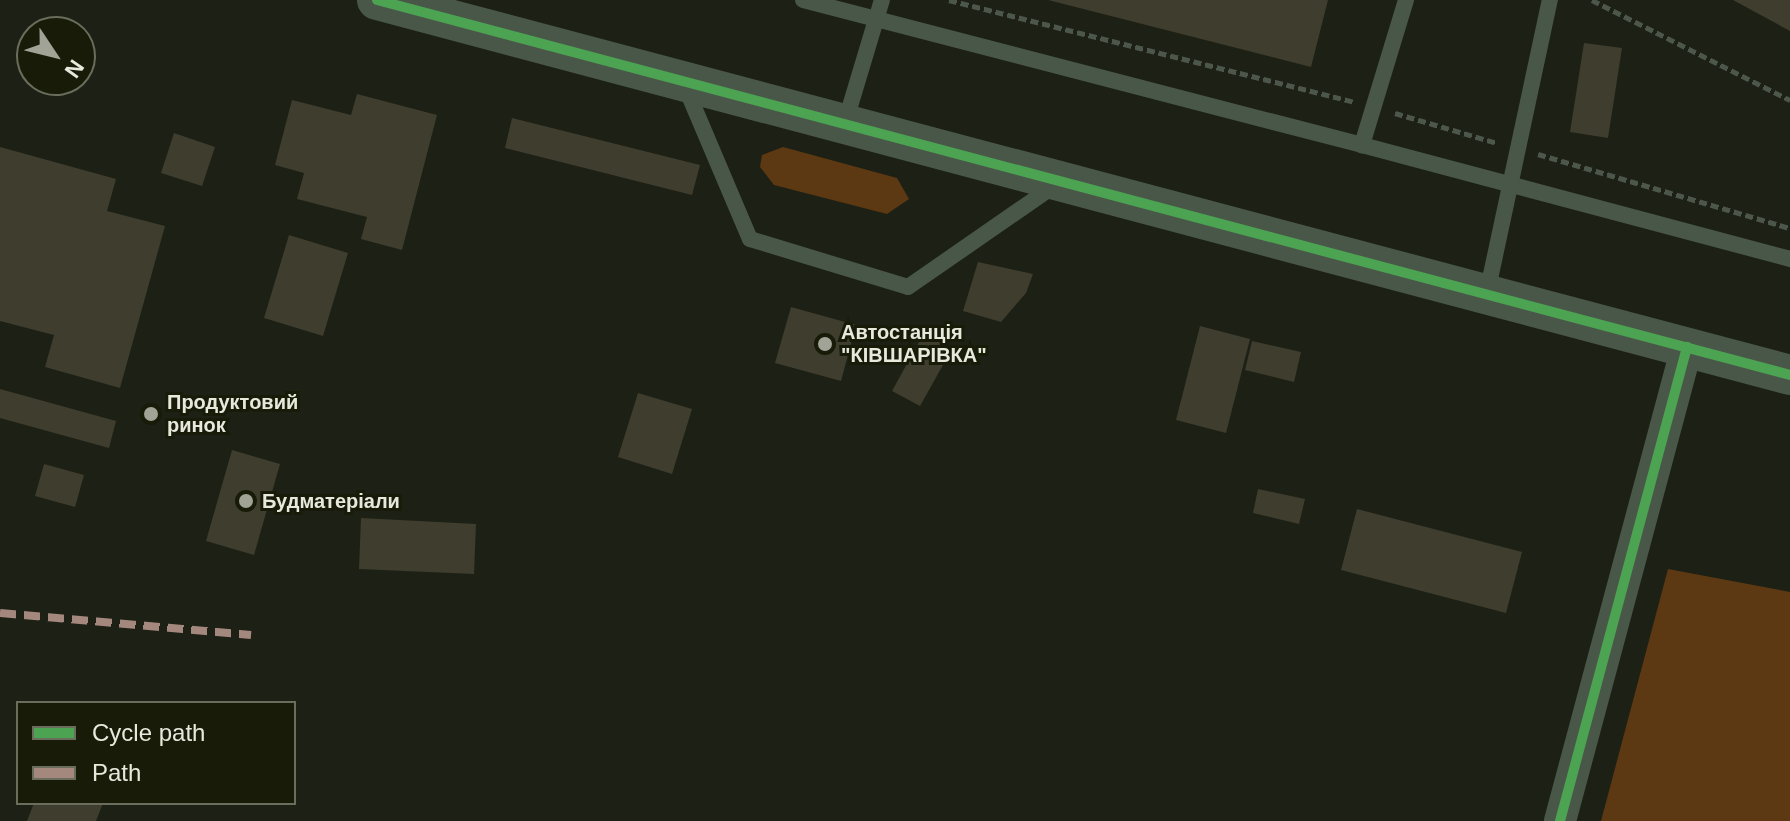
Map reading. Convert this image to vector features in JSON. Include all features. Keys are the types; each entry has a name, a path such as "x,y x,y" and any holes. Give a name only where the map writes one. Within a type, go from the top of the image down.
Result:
{"street":[{"path":"377,0 1790,375"},
{"path":"1560,821 1687,347"}],"lane":[{"path":"803,0 1790,259"},
{"path":"845,125 882,0"},
{"path":"1362,145 1406,0"},
{"path":"1487,293 1550,0"},
{"path":"683,81 750,239 908,287 1061,181"}],"path":[{"path":"1592,0 1790,100"}],"shaded area":[{"path":"783,147 897,178 909,199 887,214 774,185 760,167 762,155"},
{"path":"1668,569 1790,592 1790,821 1601,821"}],"building":[{"path":"1048,0 1328,0 1311,67"},
{"path":"1733,0 1790,0 1790,31"},
{"path":"1584,43 1622,48 1608,138 1570,132"},
{"path":"357,94 437,115 402,250 361,239 367,217 297,199 304,173 275,165 292,100 351,115"},
{"path":"512,118 700,165 692,195 505,148"},
{"path":"174,133 215,147 202,186 161,173"},
{"path":"0,147 116,179 107,211 165,226 120,388 45,367 54,335 0,321"},
{"path":"289,235 348,253 323,336 264,318"},
{"path":"978,262 1033,274 1026,293 1001,322 963,311"},
{"path":"791,307 856,325 841,381 775,363"},
{"path":"1200,326 1250,339 1226,433 1176,420"},
{"path":"924,333 952,349 920,406 892,391"},
{"path":"1252,341 1301,352 1294,382 1245,370"},
{"path":"0,389 116,421 109,448 0,418"},
{"path":"638,393 692,409 672,474 618,457"},
{"path":"232,450 280,464 254,555 206,541"},
{"path":"44,464 84,475 75,507 35,496"},
{"path":"1258,489 1305,499 1299,524 1253,513"},
{"path":"1357,509 1522,552 1506,613 1341,570"},
{"path":"361,518 476,524 474,574 359,569"},
{"path":"33,805 102,805 96,821 27,821"}],"marked path":[{"path":"0,613 251,635"}],"cycle path":[{"path":"377,0 1790,375"},
{"path":"1560,821 1687,347"}],"place":[{"name":"Автостанція \"КІВШАРІВКА\"","path":"825,344"},
{"name":"Продуктовий ринок","path":"151,414"},
{"name":"Будматеріали","path":"246,501"}]}
